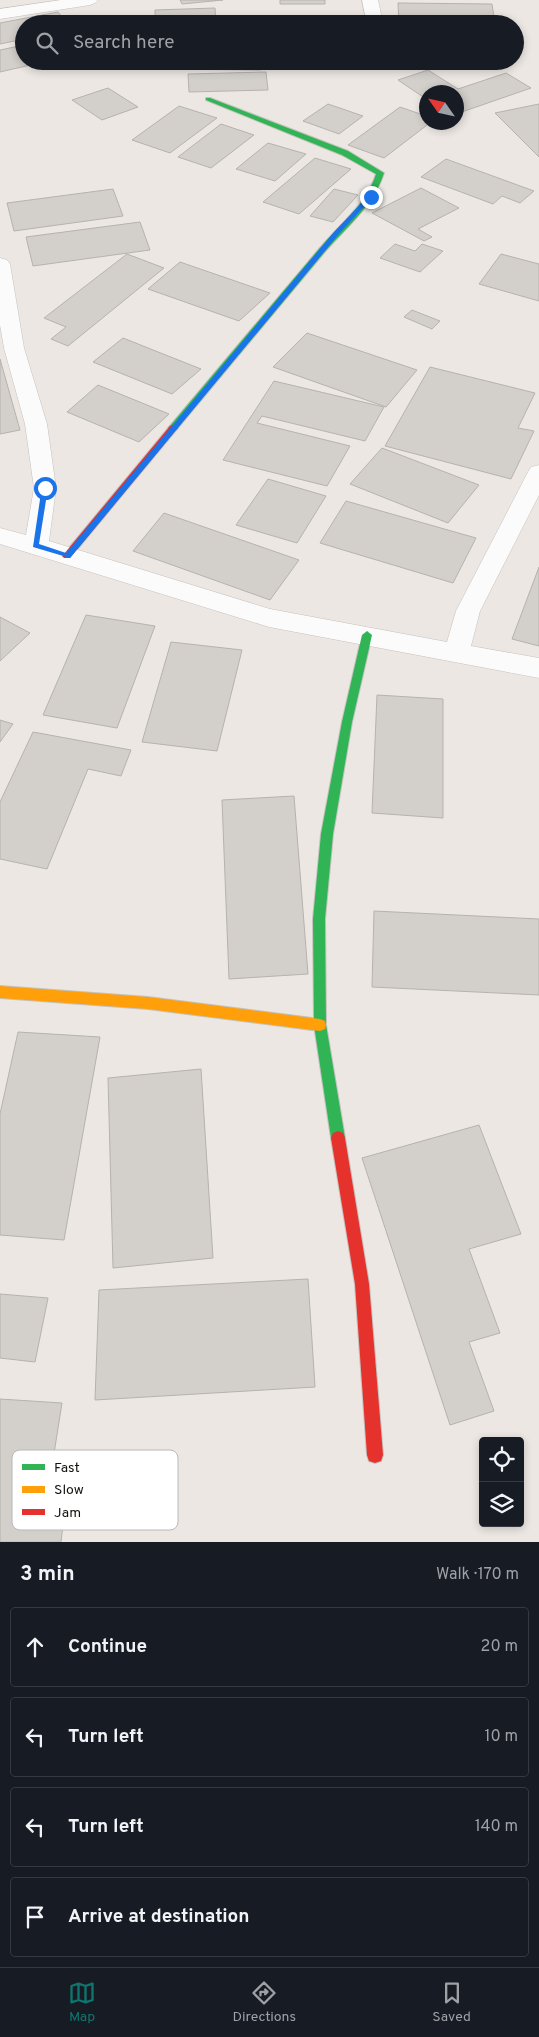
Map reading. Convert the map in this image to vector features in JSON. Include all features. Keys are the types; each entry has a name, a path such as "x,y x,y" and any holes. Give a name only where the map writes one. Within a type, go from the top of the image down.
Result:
{"street":[{"path":"0,14 90,0"},
{"path":"370,0 373,15"},
{"path":"67,556 336,234 371,197 379,184 380,173 345,153 208,99"},
{"path":"0,264 14,348 36,424 45,488 36,546"},
{"path":"457,652 468,611 539,472"},
{"path":"0,536 269,618 539,668"},
{"path":"367,635 347,722 327,834 319,919 320,1025 362,1284 375,1455"},
{"path":"0,992 148,1003 320,1025"}],"building":[{"path":"180,0 223,0 182,4"},
{"path":"280,0 325,0 325,4 280,4"},
{"path":"398,3 492,4 494,15 399,15"},
{"path":"215,8 215,15 155,15 155,10"},
{"path":"58,12 60,15 42,15"},
{"path":"15,20 15,41 0,44 0,23"},
{"path":"15,47 15,69 0,72 0,50"},
{"path":"428,70 452,85 419,85 419,94 398,80"},
{"path":"266,72 268,90 189,92 188,74"},
{"path":"506,73 531,88 464,111 464,87"},
{"path":"108,88 138,107 102,120 72,100"},
{"path":"328,104 363,116 339,134 303,121"},
{"path":"539,104 539,157 495,113"},
{"path":"179,106 217,118 170,153 132,140"},
{"path":"400,107 419,114 419,130 421,130 384,158 348,145"},
{"path":"221,124 254,135 211,168 178,157"},
{"path":"268,143 306,154 275,181 236,169"},
{"path":"315,158 351,169 299,214 263,202"},
{"path":"446,159 534,191 520,203 502,196 493,204 421,177"},
{"path":"421,188 459,208 418,229 432,237 424,241 372,213"},
{"path":"113,189 123,216 14,231 7,203"},
{"path":"334,189 358,195 333,222 310,216"},
{"path":"140,222 150,250 33,266 26,237"},
{"path":"395,244 415,251 422,244 443,251 420,272 380,258"},
{"path":"127,254 164,268 68,346 51,339 66,327 44,318"},
{"path":"501,254 539,264 539,301 479,284"},
{"path":"180,262 270,293 239,321 148,289"},
{"path":"412,310 440,321 432,329 404,317"},
{"path":"307,333 417,370 386,407 273,367"},
{"path":"123,338 201,369 172,394 93,362"},
{"path":"0,359 20,430 0,434"},
{"path":"430,367 535,393 518,428 534,431 511,479 385,446"},
{"path":"274,381 384,407 365,441 262,416 257,423 350,446 327,486 223,460"},
{"path":"98,385 169,414 139,442 67,412"},
{"path":"382,448 479,485 448,523 350,484"},
{"path":"268,479 326,496 297,543 236,525"},
{"path":"346,501 476,538 453,583 320,543"},
{"path":"164,513 299,560 270,600 133,551"},
{"path":"539,567 539,646 512,639"},
{"path":"86,615 155,626 117,728 43,715"},
{"path":"0,617 30,633 0,661"},
{"path":"171,642 242,650 217,751 142,742"},
{"path":"377,695 443,699 443,818 372,813"},
{"path":"0,720 13,724 0,742"},
{"path":"33,732 131,750 121,776 88,769 47,869 0,859 0,802"},
{"path":"294,796 308,974 229,979 222,800"},
{"path":"374,911 539,919 539,995 372,987"},
{"path":"18,1032 100,1037 64,1240 0,1235 0,1114"},
{"path":"201,1069 213,1258 113,1268 108,1078"},
{"path":"479,1125 521,1234 469,1249 500,1333 469,1342 494,1411 450,1425 362,1158"},
{"path":"308,1279 315,1387 95,1400 99,1290"},
{"path":"0,1294 48,1298 35,1362 0,1358"},
{"path":"0,1399 62,1403 55,1450 12,1450 12,1530 62,1530 61,1542 0,1542"}],"traffic: fast":[{"path":"173,428 324,248 357,213 371,194 380,173 345,153 208,99"},
{"path":"338,1138 320,1025 319,919 327,834 347,722 367,635"}],"traffic: slow":[{"path":"0,992 148,1003 320,1025"}],"traffic: jam":[{"path":"67,556 173,428"},
{"path":"338,1138 362,1284 375,1455"}],"route":[{"path":"45,488 36,546 67,556 336,234 371,197"}]}
